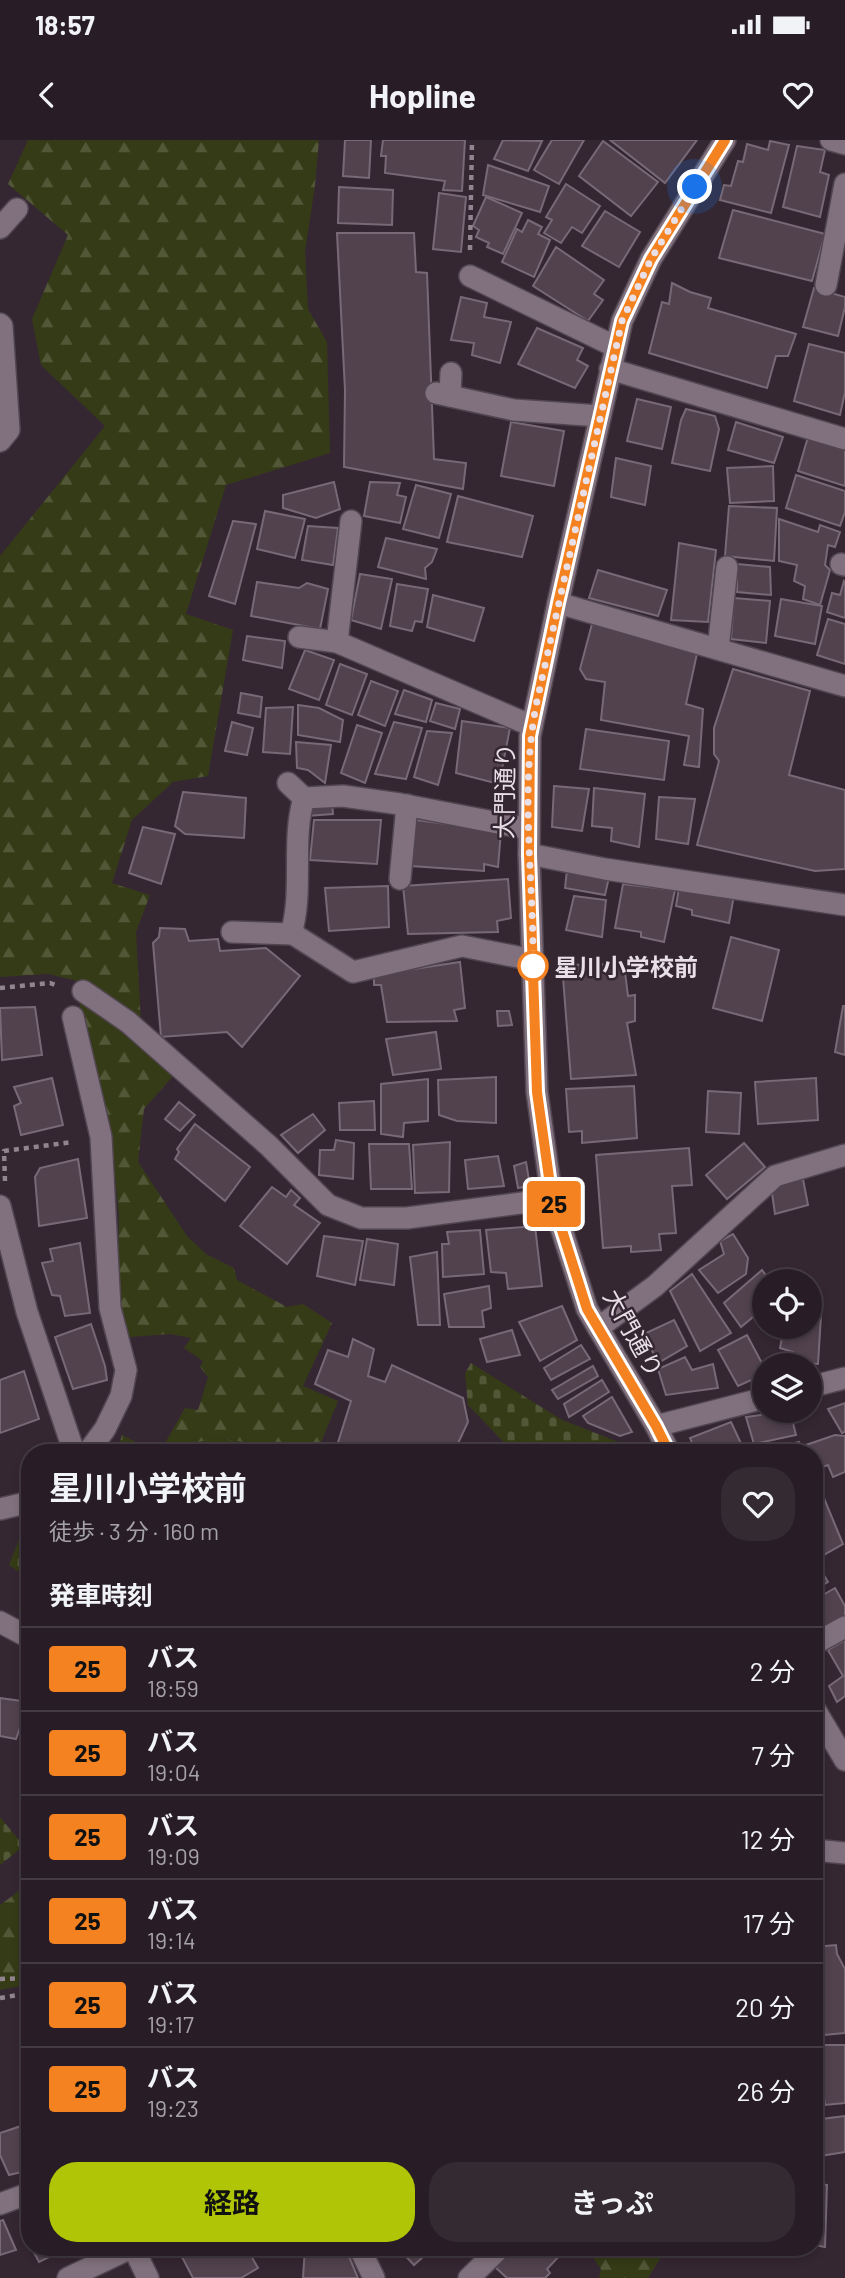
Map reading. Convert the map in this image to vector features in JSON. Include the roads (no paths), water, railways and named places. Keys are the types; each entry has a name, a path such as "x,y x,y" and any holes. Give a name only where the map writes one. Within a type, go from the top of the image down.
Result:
{"street":[{"name":"大門通り","path":"665,1444 587,1309 552,1199 537,1092 529,854 530,736 622,321 651,259 725,140"},
{"path":"831,140 845,144"},
{"path":"826,285 845,184"},
{"path":"0,228 17,208"},
{"path":"470,276 616,348"},
{"path":"0,324 9,430 0,441"},
{"path":"610,369 845,439"},
{"path":"451,373 443,395 514,410 600,416"},
{"path":"337,642 351,521"},
{"path":"718,649 727,567"},
{"path":"558,603 845,686"},
{"path":"299,637 337,642 532,726"},
{"path":"288,783 304,798 343,796 407,805 529,829"},
{"path":"291,934 294,924 300,811 304,798"},
{"path":"400,879 407,805"},
{"path":"529,854 605,869 845,905"},
{"path":"232,932 291,934 353,972 462,946 533,960"},
{"path":"74,990 138,1031 269,1146 328,1205 361,1218 407,1219 552,1199"},
{"path":"73,1017 101,1138 110,1308 126,1370 121,1396 105,1429 94,1444"},
{"path":"598,1328 656,1286 775,1176 845,1155"},
{"path":"3,1206 27,1312 71,1444"},
{"path":"822,1384 845,1378"},
{"path":"656,1426 752,1401"},
{"path":"0,1509 21,1504"},
{"path":"0,1622 21,1633"},
{"path":"823,1639 845,1626"},
{"path":"823,1723 845,1760"},
{"path":"823,1851 845,1853"},
{"path":"0,2204 21,2196"},
{"path":"68,2278 114,2256"},
{"path":"137,2256 148,2278"},
{"path":"363,2256 374,2278"},
{"path":"469,2278 492,2256"}],"place":[{"name":"星川小学校前","path":"533,966"}]}
